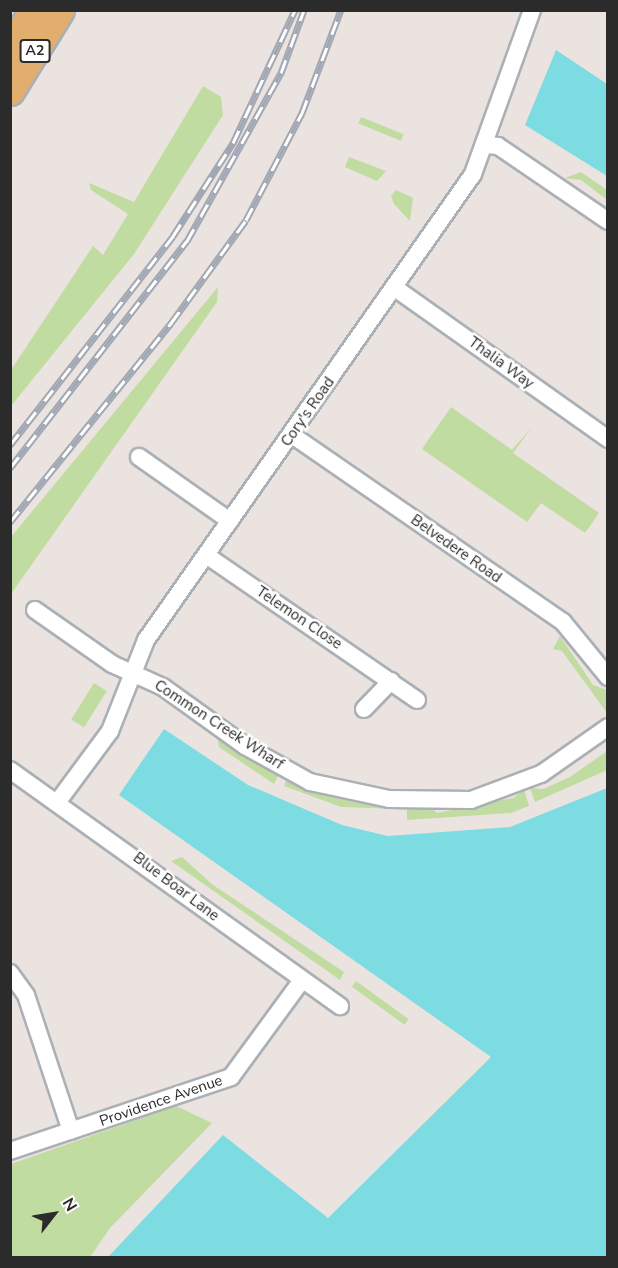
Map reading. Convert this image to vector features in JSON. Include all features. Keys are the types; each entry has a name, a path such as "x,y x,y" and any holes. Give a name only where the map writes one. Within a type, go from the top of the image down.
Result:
{"main road":[{"name":"A2","path":"10,50 33,10"},
{"name":"A2","path":"10,91 60,10"}],"street":[{"name":"Cory's Road","path":"59,800 110,731 146,640 473,174 486,145 532,10"},
{"path":"486,145 498,146 608,221"},
{"name":"Thalia Way","path":"394,288 608,439"},
{"name":"Belvedere Road","path":"292,435 563,622 608,677"},
{"path":"139,457 230,520"},
{"name":"Telemon Close","path":"206,555 417,700"},
{"name":"Common Creek Wharf","path":"35,610 112,664 132,671 310,782 389,799 471,800 541,774 608,728"},
{"path":"364,709 391,681"},
{"name":"Blue Boar Lane","path":"11,772 59,800 340,1006"},
{"path":"10,973 26,995 71,1131"},
{"name":"Providence Avenue","path":"10,1151 231,1077 302,980"}],"green space":[{"path":"203,86 221,97 223,115 134,254 11,406 11,370 93,246 103,255 128,214 91,190 89,183 134,202"},
{"path":"361,117 404,134 401,141 358,123"},
{"path":"349,157 386,171 377,181 345,167"},
{"path":"581,172 607,190 607,200 581,180 565,178"},
{"path":"396,190 413,198 410,221 394,204 391,196"},
{"path":"218,287 217,302 11,594 11,537"},
{"path":"451,407 512,450 532,427 513,453 599,513 585,533 541,503 527,522 422,449"},
{"path":"560,636 593,685 607,690 607,713 562,651 553,649"},
{"path":"94,683 107,691 84,727 71,719"},
{"path":"217,736 278,776 274,784 219,747"},
{"path":"607,751 607,770 535,802 530,788 543,789 570,777"},
{"path":"288,776 320,793 397,809 341,807 284,786"},
{"path":"524,790 529,806 511,813 407,820 407,805 429,805 437,813 513,798"},
{"path":"182,857 213,885 344,972 340,980 171,861"},
{"path":"356,981 409,1019 404,1025 352,987"},
{"path":"176,1106 212,1123 110,1228 90,1257 11,1257 11,1164"}],"water":[{"path":"556,50 607,84 607,176 525,125"},
{"path":"164,729 248,785 342,825 388,836 510,827 607,788 607,1257 108,1257 223,1135 328,1218 491,1057 119,795"}],"railway":[{"path":"10,445 173,236 233,143 295,10"},
{"path":"10,468 187,241 281,73 304,10"},
{"path":"10,522 171,323 246,220 302,113 341,10"}]}
